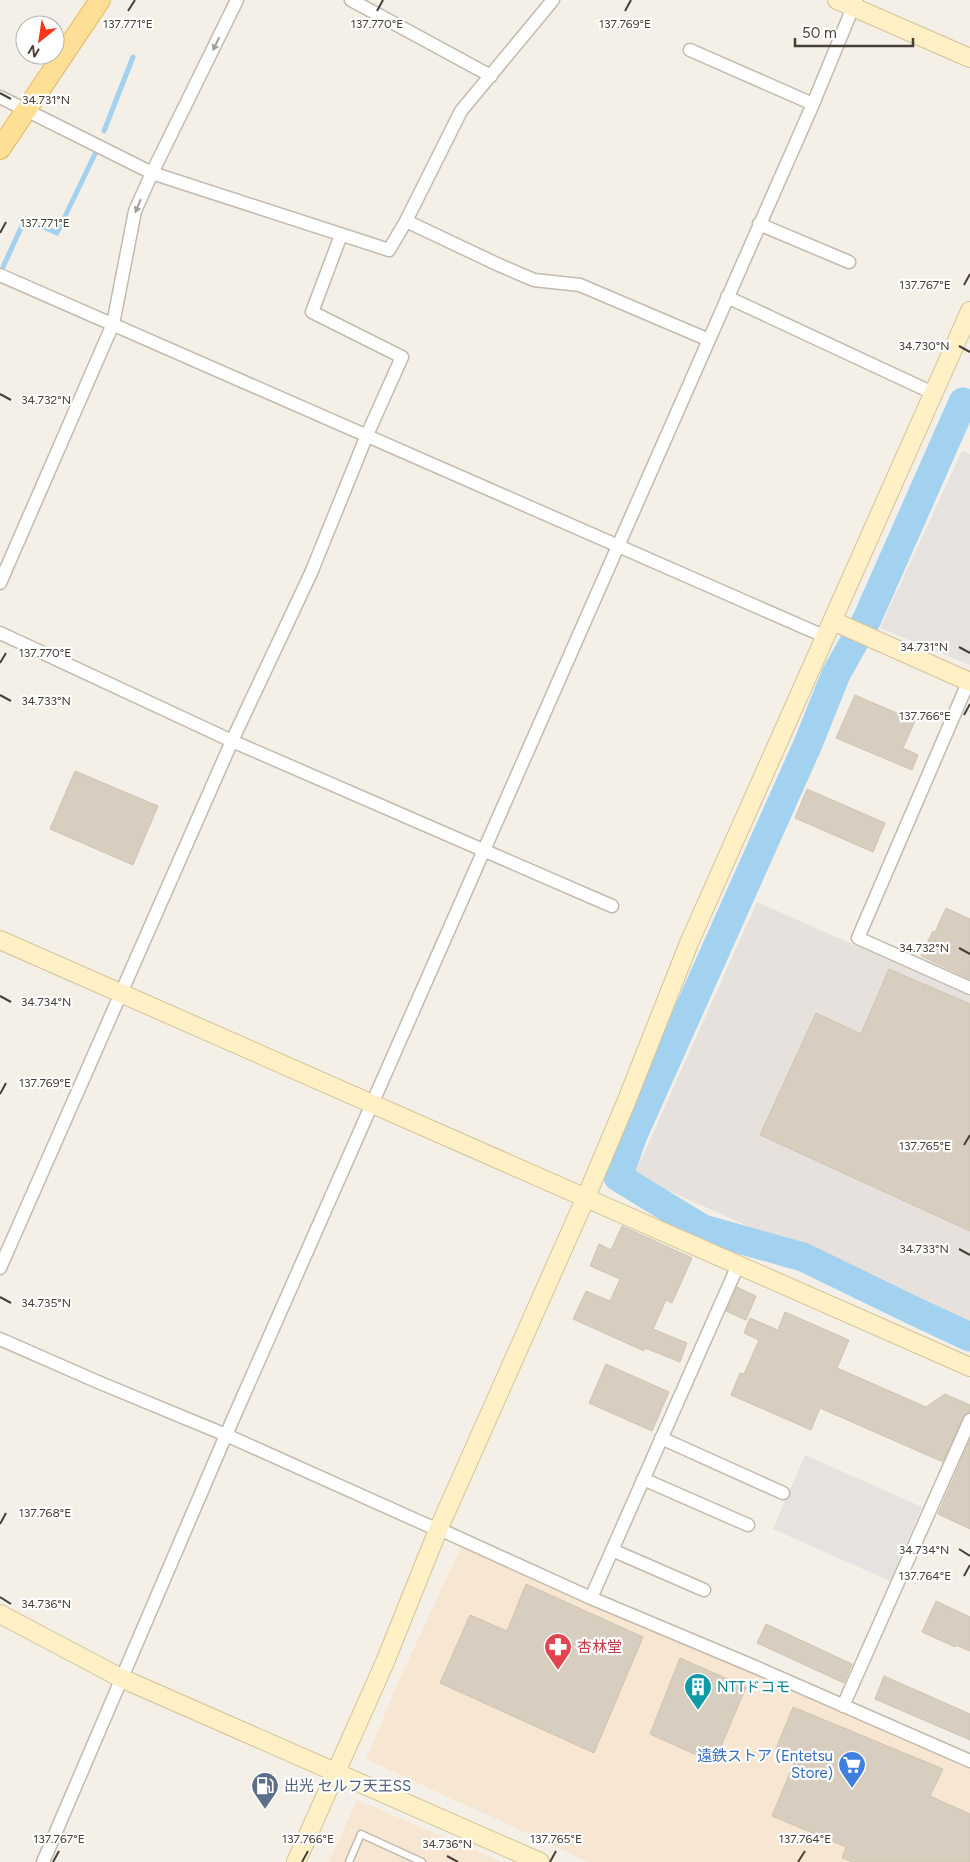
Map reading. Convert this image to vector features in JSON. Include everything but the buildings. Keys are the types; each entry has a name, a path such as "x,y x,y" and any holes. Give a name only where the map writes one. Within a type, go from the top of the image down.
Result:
{"main road":[{"path":"0,149 100,0"}],"street":[{"path":"0,583 113,324 135,211 237,0"},
{"path":"351,0 490,76"},
{"path":"0,96 152,173 389,250 406,221 461,111 553,0"},
{"path":"837,0 854,4 970,58"},
{"path":"43,1862 226,1435 813,104 854,4"},
{"path":"690,50 813,104"},
{"path":"406,221 534,280 580,285 709,340"},
{"path":"759,224 849,262"},
{"path":"0,1268 232,741 311,573 367,435 402,357 312,312 341,235"},
{"path":"0,275 826,637"},
{"path":"727,297 934,393"},
{"path":"296,1862 392,1645 446,1533 627,1100 689,943 970,311"},
{"path":"833,621 970,680 858,938 970,988"},
{"path":"0,633 232,741 612,906"},
{"path":"0,940 970,1367"},
{"path":"591,1598 738,1264"},
{"path":"0,1339 226,1435 591,1598 970,1761"},
{"path":"843,1706 970,1420"},
{"path":"661,1438 783,1493"},
{"path":"643,1479 748,1525"},
{"path":"612,1550 704,1590"},
{"path":"0,1614 122,1678 538,1862"}],"lane":[{"path":"349,1862 361,1834 422,1862"}],"shaded area":[{"path":"962,451 970,454 970,665 880,628"},
{"path":"757,902 970,996 970,1326 634,1175"},
{"path":"805,1455 922,1507 890,1581 773,1529"},
{"path":"461,1547 970,1767 970,1862 589,1862 366,1759 401,1676"},
{"path":"357,1800 502,1862 329,1862"}],"waterway":[{"path":"104,131 133,57"},
{"path":"3,267 25,219 57,233 95,154"},
{"path":"963,402 867,619 836,674 808,744 633,1135 618,1177 703,1229 803,1257 970,1337"}],"place":[{"name":"杏林堂","path":"558,1671"},
{"name":"NTTドコモ","path":"698,1711"},
{"name":"遠鉄ストア (Entetsu Store)","path":"852,1789"},
{"name":"出光 セルフ天王SS","path":"265,1810"}]}
